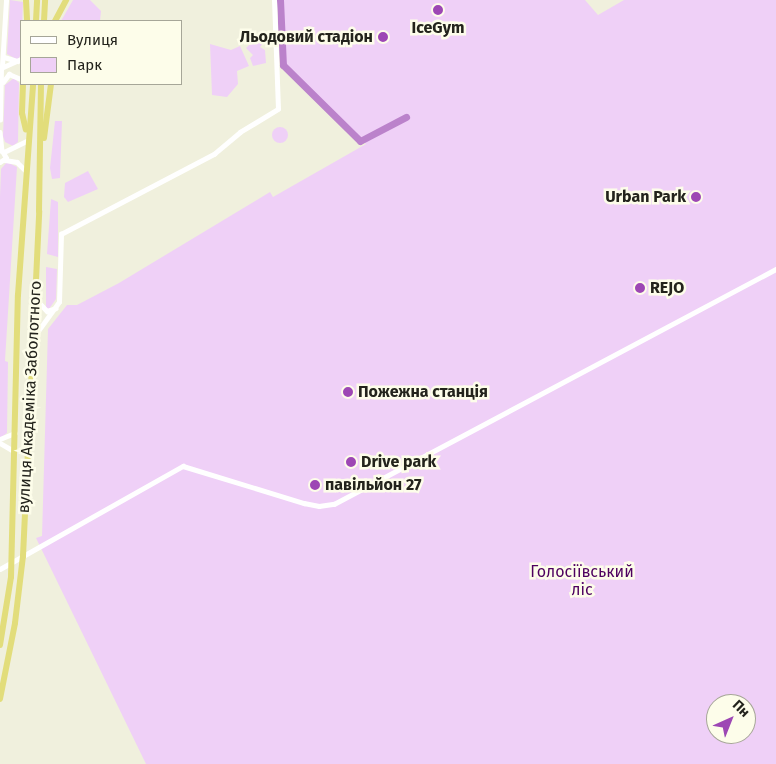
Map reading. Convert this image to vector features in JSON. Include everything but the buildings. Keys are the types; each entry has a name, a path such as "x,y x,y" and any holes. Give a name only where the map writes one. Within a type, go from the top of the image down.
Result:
{"highway":[{"path":"26,0 27,20"},
{"path":"36,20 37,0"},
{"path":"44,20 45,0"},
{"path":"56,20 66,0"},
{"path":"23,85 22,113 27,138"},
{"name":"вулиця Академіка Заболотного","path":"0,645 11,562 25,170 33,85"},
{"name":"вулиця Академіка Заболотного","path":"0,700 15,623 23,556 42,144 41,85"},
{"path":"42,144 48,121 51,85"}],"street":[{"path":"0,120 6,0"},
{"path":"33,338 57,307 60,299 62,234 214,154 240,132 278,109 274,0"},
{"path":"4,56 20,60"},
{"path":"2,87 9,75 9,65 4,56"},
{"path":"2,67 20,60"},
{"path":"2,73 20,79"},
{"path":"0,132 2,162 17,162 25,170"},
{"path":"2,152 14,147 27,138"},
{"path":"1,140 14,147"},
{"path":"0,569 183,466 304,503 319,506 334,504 776,269"},
{"path":"34,297 47,311 57,307"},
{"path":"14,451 0,441 15,433"}],"green space":[{"path":"10,0 23,2 22,20 20,20 20,56 18,60 7,54"},
{"path":"73,0 90,0 101,11 100,20 62,20"},
{"name":"Голосіївський ліс","path":"282,0 585,0 598,15 624,0 776,0 776,764 146,764 36,538 42,536 48,329 67,305 77,305 119,283 270,192 273,197 366,144 284,65"},
{"path":"258,36 264,42 260,47 265,50 266,63 253,66 250,58 253,55 246,48"},
{"path":"210,44 231,50 240,46 249,66 237,71 238,84 227,97 212,95"},
{"path":"14,78 19,83 18,142 13,146 5,142 3,136 5,85"},
{"path":"55,121 62,121 60,178 52,179 50,168"},
{"path":"280,127 286,129 288,135 286,141 280,143 274,141 272,135 274,129"},
{"path":"7,162 17,167 5,361 8,362 7,433 0,438 0,197 1,169"},
{"path":"88,171 98,189 68,202 64,197 65,183"},
{"path":"51,199 58,202 58,257 47,254"},
{"path":"46,267 57,269 56,299 49,309 46,308"}],"waterway":[{"path":"280,0 283,65 360,141 406,117"}],"place":[{"name":"IceGym","path":"438,10"},
{"name":"Льодовий стадіон","path":"383,37"},
{"name":"Urban Park","path":"696,197"},
{"name":"REJO","path":"640,288"},
{"name":"Пожежна станція","path":"348,392"},
{"name":"Drive park","path":"351,462"},
{"name":"павільйон 27","path":"315,485"}]}
